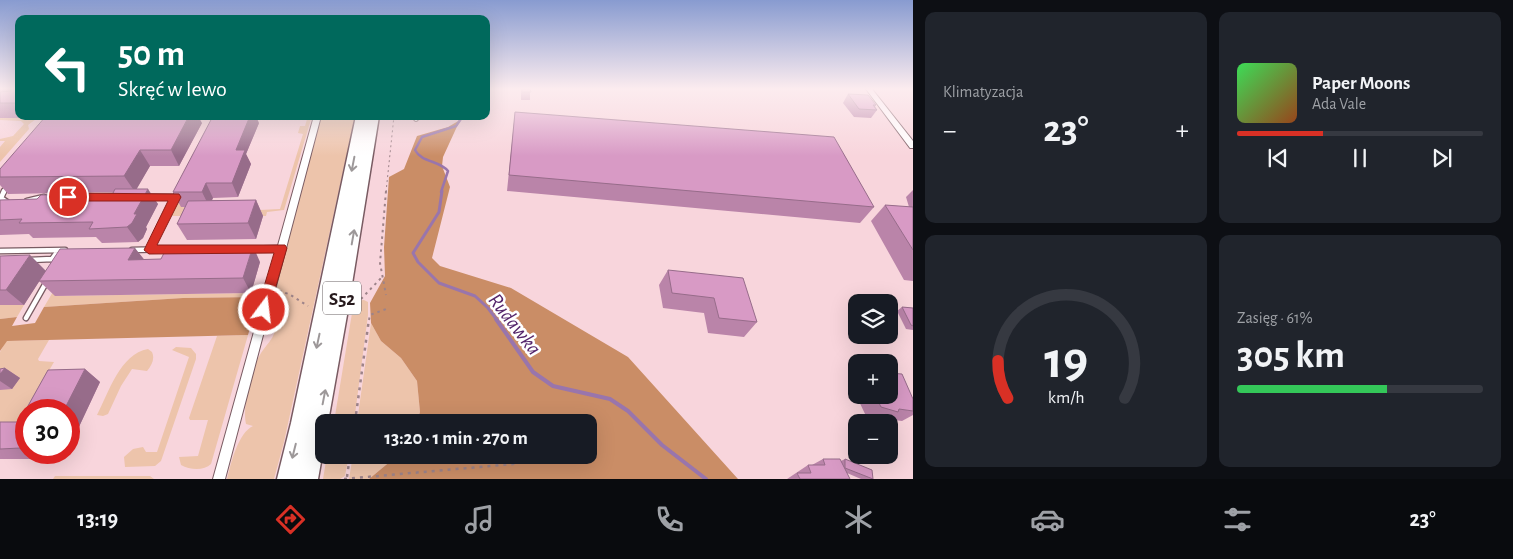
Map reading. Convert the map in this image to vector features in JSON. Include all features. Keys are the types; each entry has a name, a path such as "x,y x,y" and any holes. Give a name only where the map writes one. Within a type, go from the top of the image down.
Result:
{"highway":[{"name":"S52","path":"288,479 307,394 361,120"},
{"name":"S52","path":"307,479 339,316 372,120"}],"street":[{"path":"886,111 913,146"},
{"path":"219,479 317,120"}],"lane":[{"path":"8,181 1,198 5,202 15,202"},
{"path":"149,250 180,188"},
{"path":"24,202 49,197"},
{"path":"148,197 175,197"},
{"path":"246,249 281,248"},
{"path":"122,250 178,249"},
{"path":"52,260 58,250"},
{"path":"0,251 67,250"},
{"path":"26,260 52,260"},
{"path":"52,260 55,261 54,268"},
{"path":"26,318 49,276"}],"path":[{"path":"386,295 380,245 394,120"},
{"path":"361,299 383,276"},
{"path":"269,291 285,292 308,306"},
{"path":"356,414 370,316 386,310"},
{"path":"348,464 346,478 513,464"}],"shaded area":[{"path":"15,117 15,120 35,120 28,125 29,129 0,162 0,147 5,141 0,141 0,139 13,136 24,124 21,121 0,120 0,118"},
{"path":"307,120 311,120 284,210 267,212 266,216 171,216 183,191 182,207 237,211 280,209 303,134 298,133 300,126 305,126"},
{"path":"320,120 354,120 284,442 274,479 227,479 239,442 243,435 253,426 246,424 245,408 248,388 257,360 271,340 275,330 274,322 270,316 272,294"},
{"path":"460,120 443,157 442,166 450,187 432,258 440,266 511,288 628,357 738,479 369,479 387,464 597,464 597,414 419,414 417,381 401,358 381,341 371,323 370,303 385,276 384,247 389,177 404,169 417,136 448,127"},
{"path":"70,263 56,296 255,293 254,297 183,298 44,307"},
{"path":"259,297 248,335 7,341 0,351 0,319 17,317 12,326 35,323 44,307 183,298"},
{"path":"364,300 368,302 355,414 335,414 354,301"},
{"path":"0,305 24,305 17,317 0,319"},
{"path":"371,323 381,341 401,358 417,381 420,412 419,414 358,414"},
{"path":"248,335 211,464 205,468 197,469 181,465 179,457 198,456 208,420 190,420 189,418 217,336"},
{"path":"49,340 38,359 39,361 54,362 32,399 15,399 15,434 0,436 0,352 6,341"},
{"path":"176,347 191,348 196,354 196,359 161,461 155,466 125,467 124,457 133,449 143,447 146,452 157,452 189,357 172,350"},
{"path":"148,349 152,352 153,357 149,369 147,371 132,369 121,386 108,414 103,416 97,415 116,375 130,358 138,352"},
{"path":"326,464 347,464 345,476 340,479 323,479"},
{"path":"352,464 387,464 369,479 349,479"},
{"path":"55,476 150,476 154,479 53,479"}],"building":[{"path":"515,112 834,137 874,207 509,175"},
{"path":"43,120 187,120 171,150 140,150 124,176 0,177 0,169"},
{"path":"211,120 248,120 236,150 245,150 232,183 206,183 202,192 173,192"},
{"path":"115,189 148,189 134,214 137,214 132,223 127,227 89,229 93,222 19,223 22,219 0,220 0,200 37,199 41,195 113,193"},
{"path":"256,200 248,223 177,224 188,201"},
{"path":"885,205 913,207 913,250"},
{"path":"253,246 243,278 39,281 60,249 135,248 128,260 161,259 167,247"},
{"path":"30,255 6,290 0,290 0,256"},
{"path":"668,270 743,278 757,322 719,318 714,298 672,293"},
{"path":"902,307 913,308 913,326 911,325"},
{"path":"85,369 70,399 32,399 48,370"},
{"path":"898,374 902,374 913,399 913,411 899,409 898,412 881,407 880,404 898,404"},
{"path":"0,422 15,422 15,448 0,449"},
{"path":"823,459 840,459 850,479 800,479 797,473 811,473 808,465 825,465"},
{"path":"845,459 848,460 848,464 857,464 872,470 873,479 845,468"}],"waterway":[{"name":"Rudawka","path":"441,192 448,171 444,167 422,157 415,150 422,137 456,126 460,120"},
{"name":"Rudawka","path":"442,191 439,212 413,253 418,262 439,283 475,296 497,320"},
{"name":"Rudawka","path":"496,319 533,372 553,386 610,399 628,411 662,445 706,479"}],"route":[{"path":"68,197 175,197 149,250 281,248 264,310"}]}
